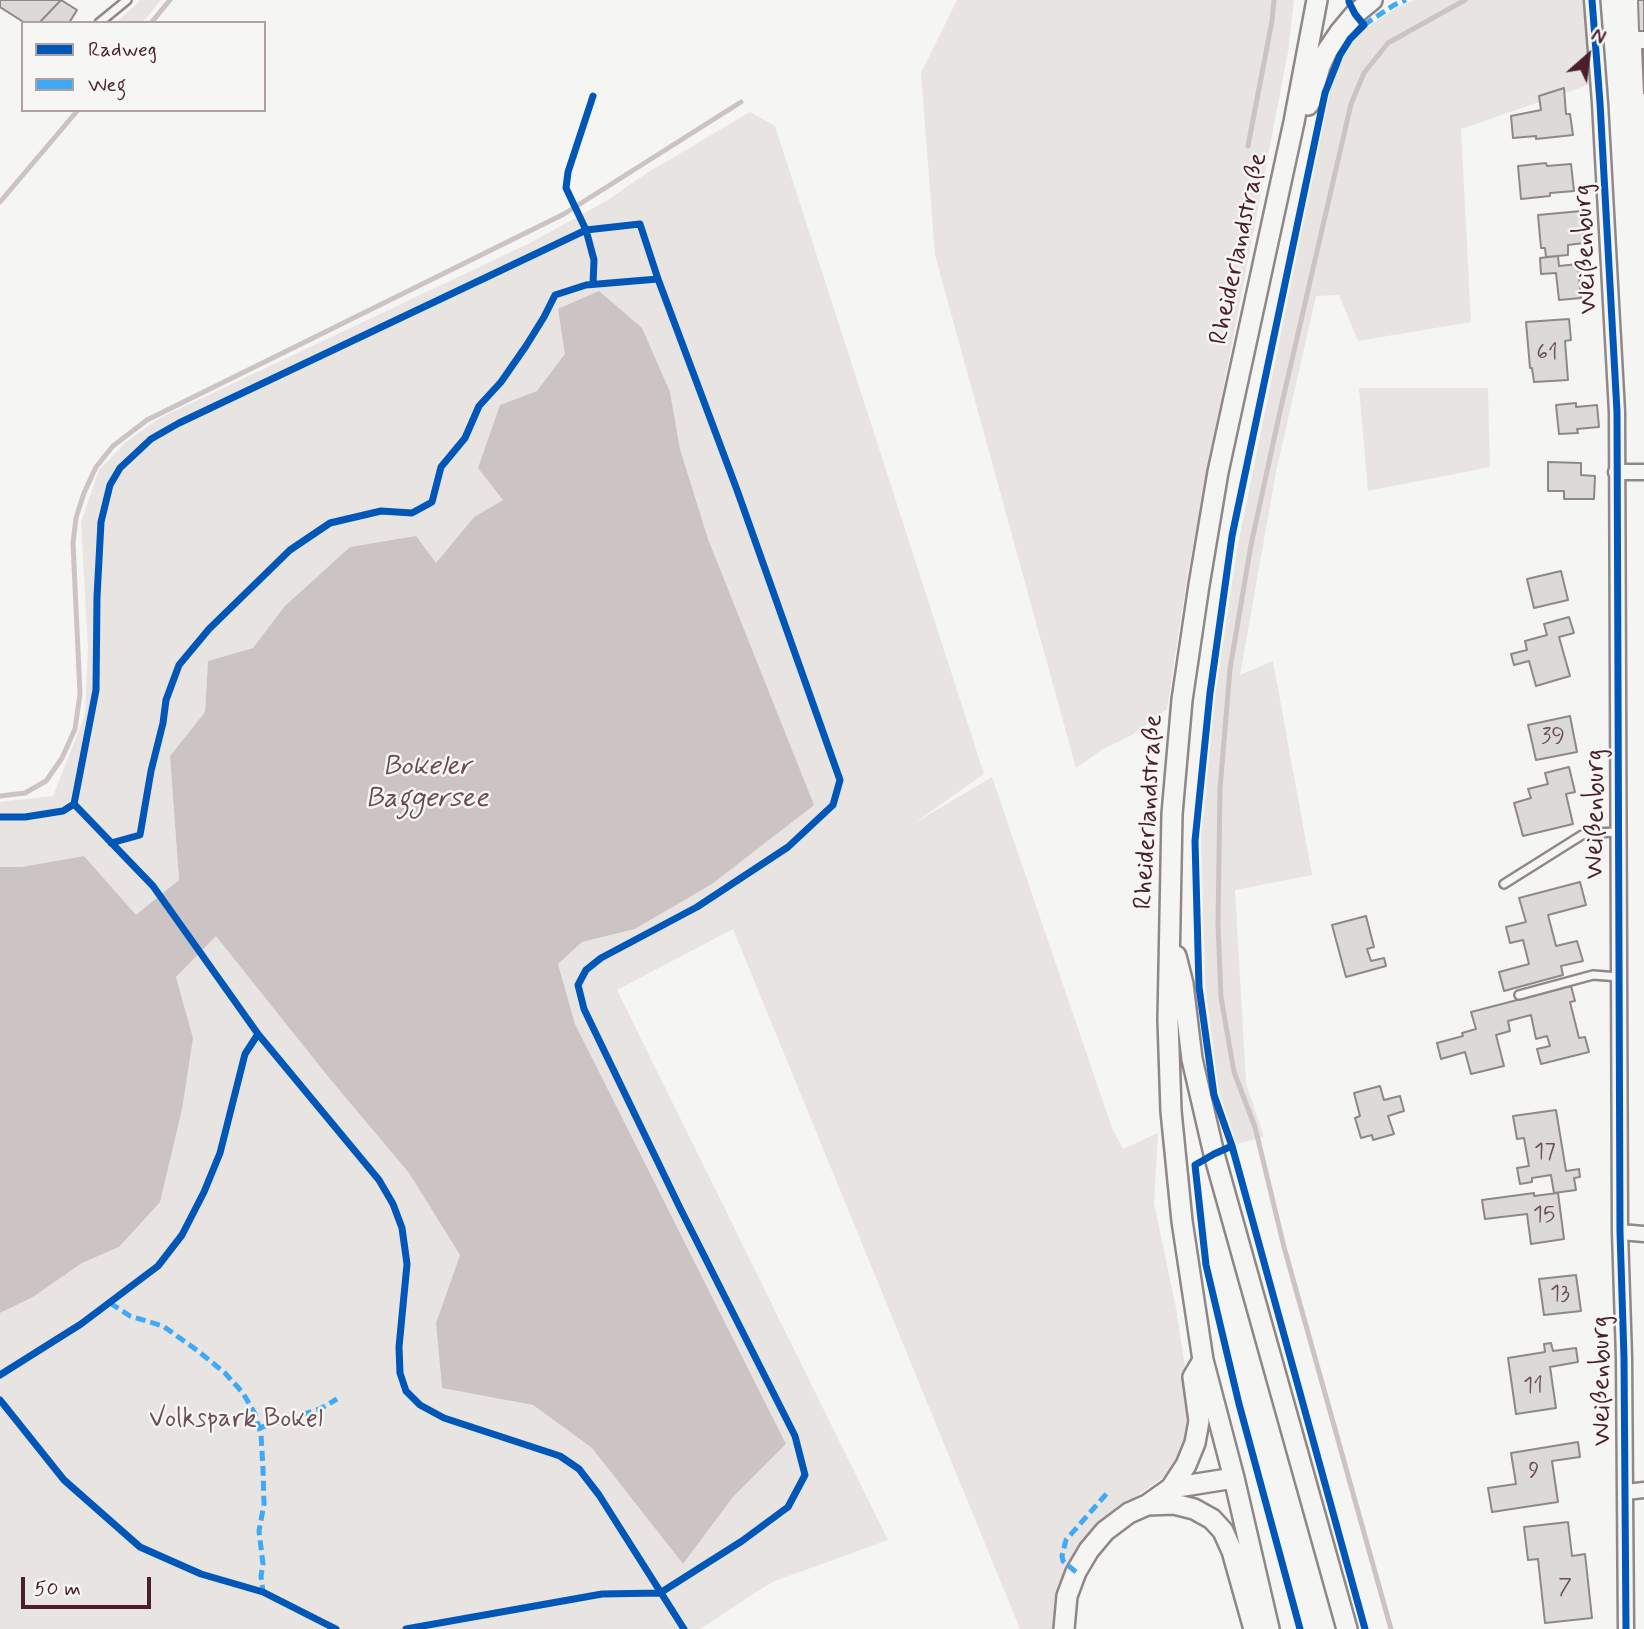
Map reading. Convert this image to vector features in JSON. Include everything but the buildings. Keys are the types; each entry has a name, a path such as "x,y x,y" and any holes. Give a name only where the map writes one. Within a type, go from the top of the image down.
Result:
{"main road":[{"path":"1304,0 1295,49 1305,68"},
{"name":"Rheiderlandstraße","path":"1269,1629 1203,1360 1182,1221 1171,1111 1168,1020 1172,814 1182,700 1219,472 1294,122 1317,0"},
{"path":"1294,122 1310,102 1320,66 1339,32 1372,0"},
{"path":"1170,930 1183,984 1192,1059 1214,1154 1347,1629"},
{"path":"1064,1629 1068,1596 1076,1572 1089,1550 1105,1531 1171,1488 1186,1465 1195,1443 1199,1422 1193,1377 1203,1360"},
{"path":"1171,1488 1234,1478"},
{"path":"1147,1505 1174,1504 1194,1509 1212,1518 1223,1531 1232,1551 1254,1629"}],"street":[{"name":"Weißenburg","path":"1592,0 1617,412 1620,1232 1626,1629"},
{"path":"1616,472 1644,472"},
{"path":"1620,1232 1644,1234"},
{"path":"1626,1492 1644,1490"}],"lane":[{"path":"101,21 127,0"},
{"path":"1504,884 1582,835 1618,832"},
{"path":"1519,995 1593,975 1620,977"}],"green space":[{"path":"140,0 161,0 144,21 117,21"},
{"path":"957,0 1294,0 1288,52 1188,572 1167,709 1132,735 1103,749 1076,768 935,255 921,73"},
{"path":"1415,0 1587,0 1594,83 1461,129 1471,322 1358,341 1339,295 1316,296 1276,472 1240,675 1273,661 1312,875 1235,890 1246,1083 1264,1137 1237,1144 1219,1092 1205,984 1201,838 1215,697 1237,549 1330,92 1338,67 1351,44 1366,28 1396,8"},
{"name":"Volkspark Bokel","path":"750,112 775,126 984,774 913,824 992,777 1112,1128 1123,1149 1158,1133 1154,1203 1176,1308 1191,1405 1191,1422 1182,1452 1168,1474 1101,1521 1082,1542 1059,1588 1054,1629 1020,1629 733,929 617,990 888,1540 772,1582 700,1629 0,1629 0,1313 33,1297 82,1263 119,1247 193,1038 176,977 216,935 330,1079 409,1173 460,1255 436,1323 442,1388 533,1405 592,1448 683,1564 733,1497 786,1444 575,1024 558,964 582,942 635,929 712,884 813,804 708,539 680,449 670,392 566,354 537,391 500,405 503,500 474,517 436,563 284,607 253,648 208,661 205,712 170,756 179,880 136,916 84,856 21,867 0,867 0,802 53,796 85,715 88,647 81,522 99,470 126,442 160,418 530,243 606,201 647,173"},
{"path":"1359,388 1488,388 1490,467 1368,491"}],"water":[{"name":"Bokeler Baggersee","path":"599,291 642,328 670,392 680,449 708,539 814,805 712,884 635,929 582,942 558,964 575,1024 786,1444 733,1497 683,1564 592,1448 533,1405 442,1388 436,1323 460,1255 409,1173 216,936 176,977 193,1038 182,1109 160,1202 119,1247 82,1263 33,1297 0,1313 0,867 21,867 84,856 136,915 179,880 170,756 205,712 208,661 253,648 284,607 350,547 416,536 436,563 474,517 503,500 478,468 500,405 537,391 565,354 558,309"}],"waterway":[{"path":"153,21 170,0"},
{"path":"1248,146 1274,0"},
{"path":"1391,1629 1284,1247 1255,1127 1234,1072 1221,997 1218,925 1220,789 1230,669 1251,545 1351,104 1364,73 1388,43 1465,0"},
{"path":"0,796 25,793 46,781 62,758 75,729 80,694 73,543 76,518 96,467 113,446 147,420 564,214 741,102"},
{"path":"0,202 76,112"}],"marked path":[{"path":"1364,25 1406,0"},
{"path":"110,1303 130,1316 163,1326 198,1351 225,1373 243,1393 255,1414 261,1434 263,1469 264,1504 259,1531 263,1592"},
{"path":"259,1428 320,1409 337,1399"},
{"path":"1076,1572 1063,1561 1066,1540 1108,1492"}],"cycle path":[{"path":"1300,1629 1239,1404 1206,1265 1195,1165 1232,1146 1214,1095 1199,987 1195,841 1210,693 1232,536 1325,93 1340,55 1350,39 1364,25 1349,0"},
{"path":"1592,0 1617,412 1620,1232 1626,1629"},
{"path":"593,96 568,172 566,188 586,230 594,260 593,284"},
{"path":"74,804 96,690 101,522 110,485 120,468 151,439 179,423 586,230 640,224 840,780 833,805 788,847 697,907 601,958 586,970 578,985 584,1009 795,1436 805,1475 788,1507 742,1541 660,1593 602,1594 406,1629"},
{"path":"111,843 140,835 166,700 179,665 209,629 290,550 330,523 381,511 412,513 432,502 441,467 465,438 479,406 501,382 526,346 555,295 586,285 658,279"},
{"path":"0,817 25,817 63,811 74,804 153,886 258,1034 379,1180 393,1204 402,1228 407,1264 399,1347 400,1373 406,1391 420,1405 444,1418 560,1456 579,1469 599,1495 684,1629"},
{"path":"0,1375 81,1324 158,1266 182,1235 220,1153 245,1054 258,1034"},
{"path":"1232,1146 1365,1629"},
{"path":"0,1400 64,1480 140,1547 201,1574 263,1592 336,1629"}]}
